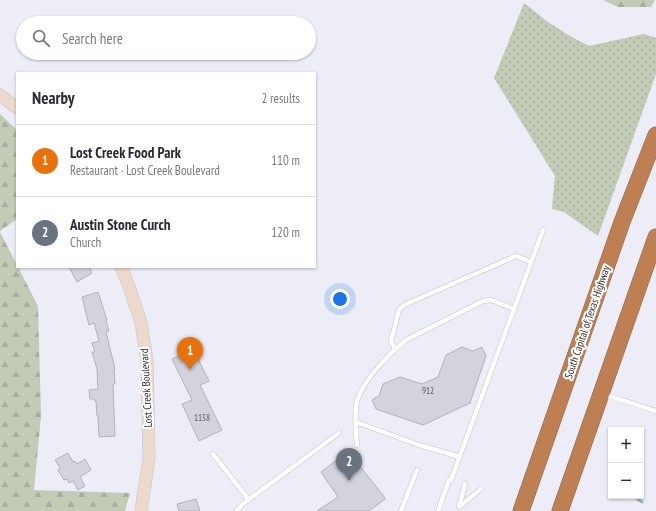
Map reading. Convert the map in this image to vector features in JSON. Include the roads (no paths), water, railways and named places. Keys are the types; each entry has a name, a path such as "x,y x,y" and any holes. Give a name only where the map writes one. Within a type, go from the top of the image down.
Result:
{"highway":[{"name":"South Capital of Texas Highway","path":"521,511 616,240 656,135"},
{"path":"560,511 656,237"}],"street":[{"path":"0,95 16,107"},
{"name":"Lost Creek Boulevard","path":"121,268 141,322 147,361 149,458 141,511"}],"lane":[{"path":"438,511 460,457 543,230"},
{"path":"395,349 392,340 399,310 404,305 516,256 531,262"},
{"path":"357,445 357,402 371,377 395,349 406,340 483,301 491,300 514,309"},
{"path":"601,393 656,412"},
{"path":"356,422 419,445 460,457"},
{"path":"236,511 339,432"},
{"path":"213,454 249,500"},
{"path":"401,511 417,470"},
{"path":"458,509 465,484"},
{"path":"458,509 480,489"}],"waterway":[{"path":"638,499 642,502"}],"place":[{"name":"Lost Creek Food Park","path":"190,370"},
{"name":"Austin Stone Curch","path":"349,481"}]}
